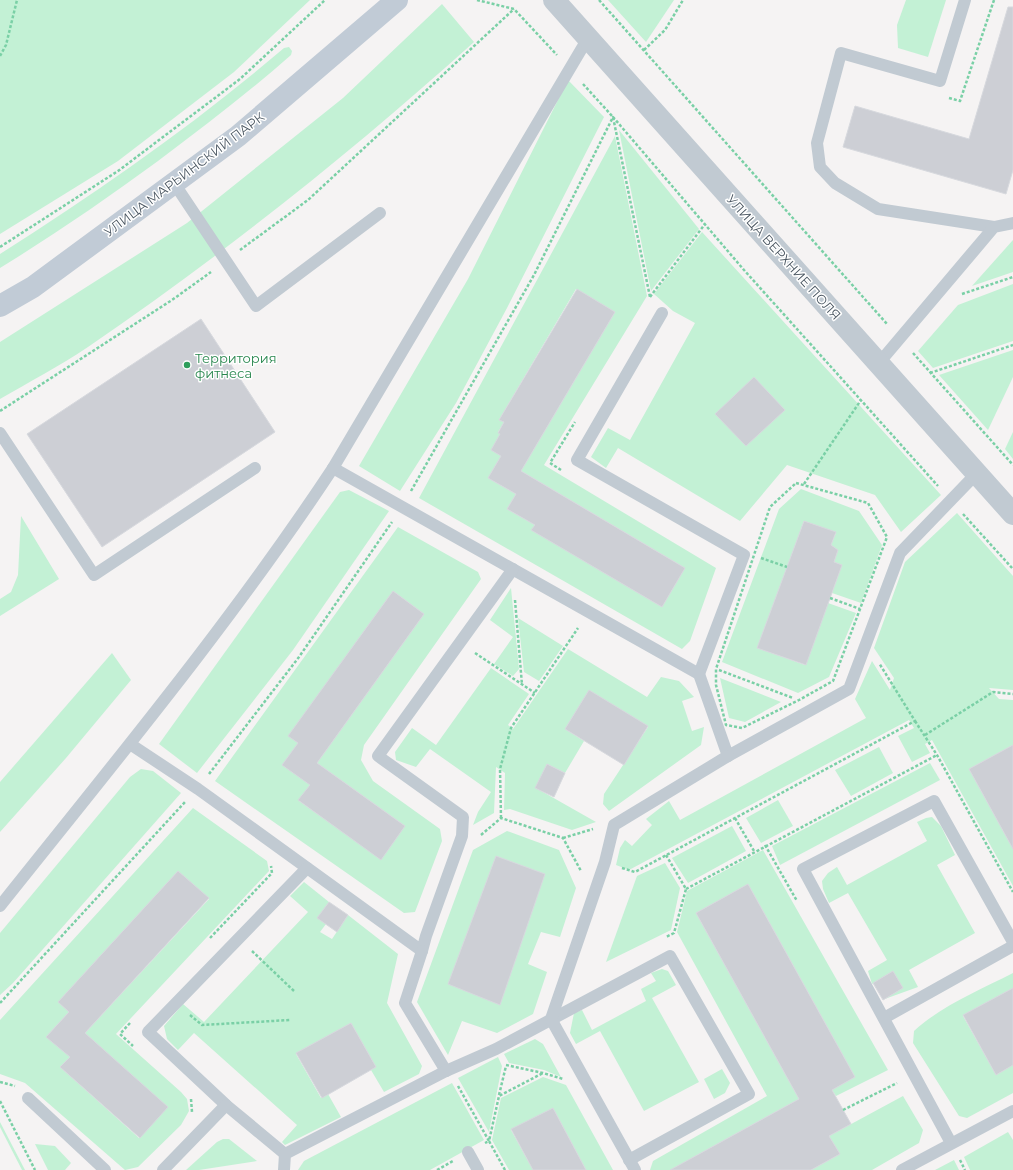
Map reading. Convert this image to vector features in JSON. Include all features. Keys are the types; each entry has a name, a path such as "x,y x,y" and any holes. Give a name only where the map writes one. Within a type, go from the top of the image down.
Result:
{"main road":[{"name":"УЛИЦА МАРЬИНСКИЙ ПАРК","path":"0,306 33,287 238,136 397,0"}],"street":[{"name":"УЛИЦА ВЕРХНИЕ ПОЛЯ","path":"554,0 1013,514"}],"lane":[{"path":"965,0 940,81 841,53 817,143 820,167 836,183 878,209 994,227 1013,223"},
{"path":"0,906 130,744 288,535 333,468 588,38"},
{"path":"174,183 256,306 380,213"},
{"path":"879,363 899,337 994,227"},
{"path":"662,313 577,460 744,555 699,674 728,756"},
{"path":"0,433 94,575 255,468"},
{"path":"333,468 699,674"},
{"path":"285,1154 448,1071 496,1049 551,1019 670,956 749,1094 632,1165 551,1019 605,862 614,825 728,756 849,689 900,553 977,473"},
{"path":"448,1071 405,1003 426,936 462,836 463,816 378,756 513,569"},
{"path":"130,744 198,789 422,951"},
{"path":"951,1143 803,869 934,801 1013,942"},
{"path":"285,1154 226,1105 148,1032 307,868"},
{"path":"884,1018 1013,946"},
{"path":"28,1098 105,1170"},
{"path":"163,1170 226,1105"},
{"path":"902,1170 1013,1111"},
{"path":"468,1152 478,1170"},
{"path":"284,1170 285,1154"}],"path":[{"path":"0,56 6,45 18,0"},
{"path":"0,247 118,171 240,79 325,0"},
{"path":"0,411 172,300 308,200 514,9 477,0"},
{"path":"599,0 1013,465"},
{"path":"644,50 665,30 683,0"},
{"path":"945,97 960,101 994,0"},
{"path":"613,117 705,224 1013,569"},
{"path":"613,117 650,297 705,224"},
{"path":"0,1003 198,789 299,657 402,507 534,275 613,117"},
{"path":"962,295 1013,277"},
{"path":"930,373 1013,345"},
{"path":"804,484 861,400"},
{"path":"796,483 804,484 868,504 888,537 833,681 742,728 726,724 716,685 716,669 770,507 796,483"},
{"path":"754,555 787,567"},
{"path":"513,569 522,685"},
{"path":"830,598 861,609"},
{"path":"501,818 500,769 511,728 589,612"},
{"path":"852,634 866,646 875,657 925,735 1013,892"},
{"path":"459,643 534,693"},
{"path":"699,674 716,669 798,700"},
{"path":"925,735 993,692 1013,694"},
{"path":"605,862 635,872 915,720"},
{"path":"661,940 674,933 686,889 765,845 937,755"},
{"path":"501,818 563,838 599,828"},
{"path":"477,838 501,818"},
{"path":"735,818 754,851"},
{"path":"563,838 582,871"},
{"path":"765,845 800,908"},
{"path":"666,855 686,889"},
{"path":"223,924 295,992"},
{"path":"176,1002 202,1025 290,1020"},
{"path":"489,1141 506,1066 496,1049"},
{"path":"506,1066 543,1073 568,1081"},
{"path":"448,1071 505,1170"},
{"path":"499,1096 543,1073"},
{"path":"843,1110 899,1082 896,1076"},
{"path":"0,1101 35,1170"}],"green space":[{"path":"0,0 310,0 234,72 118,161 0,234"},
{"path":"608,0 674,0 646,42"},
{"path":"906,0 946,0 928,57 898,48 897,25"},
{"path":"442,4 474,42 334,162 189,276 88,347 0,399 0,342 187,223 343,98"},
{"path":"289,47 292,51 291,55 275,69 158,161 40,243 0,268 0,254 74,206 146,156 216,103 284,48"},
{"path":"568,80 604,117 507,308 456,403 400,491 359,466 468,279"},
{"path":"619,130 699,229 651,291"},
{"path":"615,136 647,296 544,465 716,568 690,641 682,649 419,498","holes":["576,289 615,312 521,471 685,568 662,607 532,530 535,525 507,509 516,494 488,478 501,456 500,434 498,432 504,422 499,420"]},
{"path":"702,232 941,495 901,532 875,495 787,465 740,521 618,448 606,468 591,457 608,428 630,440 695,323 673,311 654,294"},
{"path":"1013,240 1013,272 972,286"},
{"path":"1013,284 1013,341 933,368 918,351 958,305"},
{"path":"1013,350 1013,377 988,430 939,375"},
{"path":"1013,432 1013,459 1005,449"},
{"path":"801,489 859,511 882,545 861,603 832,593 842,565 834,562 838,550 831,545 836,533 804,521 758,648 805,665 828,603 856,613 829,677 798,693 722,662 779,509"},
{"path":"349,490 389,511 293,650 197,773 159,744 340,492"},
{"path":"957,513 1013,576 1013,690 989,688 999,699 1013,700 1013,745 969,769 1013,849 1013,886 932,740 925,744 930,753 912,762 898,736 914,728 909,720 629,870 616,865 620,848 625,840 632,846 652,825 646,819 669,801 680,820 866,718 855,699 872,661 890,690 894,678 874,648 905,562"},
{"path":"21,516 59,579 0,616 0,599 11,592 18,575"},
{"path":"398,527 478,572 481,579 364,745 361,760 373,781 440,829 442,841 415,912 404,913 215,781","holes":["393,591 424,614 317,763 405,826 381,859 299,801 310,785 298,743 289,736"]},
{"path":"511,588 519,669 513,676 494,664 513,637 490,620"},
{"path":"518,618 563,646 539,681 524,672"},
{"path":"568,649 647,697 661,677 679,681 694,697 682,701 692,731 704,727 701,745 609,811 603,804 604,794 648,727 589,691 565,729 584,741 565,773 547,764 536,788 596,822 572,830 510,809 504,810 505,773 496,767 494,813 473,825 478,812 491,792 430,749 416,767 396,760 395,752 412,728 436,745 491,668 529,694 508,725 513,729"},
{"path":"112,653 131,680 66,758 0,832 0,782"},
{"path":"720,678 781,702 745,722 729,718"},
{"path":"879,747 893,773 851,796 835,770"},
{"path":"930,763 940,780 780,865 772,846"},
{"path":"141,769 153,771 181,793 13,983 0,995 0,933 130,777"},
{"path":"778,800 793,826 761,843 746,818"},
{"path":"193,808 267,861 269,871 116,1034 181,1092 187,1099 189,1111 181,1125 138,1167 125,1170 25,1083 0,1074 0,1020","holes":["178,871 209,899 85,1033 167,1107 139,1138 60,1067 70,1057 47,1036 69,1012 58,1002"]},
{"path":"932,817 941,826 955,855 937,865 975,933 909,970 918,987 882,1000 903,988 893,971 872,984 868,971 887,960 848,893 829,903 823,889 822,881 828,873 837,867 847,885 927,841 917,822"},
{"path":"732,826 746,851 688,883 672,858"},
{"path":"507,831 559,850 576,888 560,937 541,932 528,964 547,972 533,1014 497,1033 462,1021 448,1055 417,1002 473,850"},
{"path":"763,850 888,1070 836,1096 832,1090 855,1077 748,884 696,913 799,1099 690,1159 696,1170 650,1170 653,1161 767,1096 677,932 687,891"},
{"path":"665,863 680,888 671,930 606,962 637,876"},
{"path":"304,882 329,902 318,918 326,924 320,932 332,939 348,915 398,954 387,1003 422,1066 419,1074 384,1092 371,1070 376,1067 351,1023 304,1049 296,1054 321,1098 328,1094 341,1117 285,1145 282,1142 297,1125 194,1033 178,1050 167,1039 164,1026 183,1004 204,1022 308,912 290,896"},
{"path":"662,969 668,971 676,985 652,998 699,1082 644,1111 600,1031 576,1044 570,1033 574,1013 582,1010 592,1030 646,1001 641,989 656,981 651,973"},
{"path":"1013,973 1013,988 963,1016 996,1075 1013,1065 1013,1093 967,1118 959,1116 913,1043 914,1031 948,1006"},
{"path":"535,1039 543,1044 561,1077 544,1070 509,1063 504,1054"},
{"path":"498,1057 502,1066 489,1132 458,1078"},
{"path":"722,1069 730,1083 725,1093 714,1099 704,1079"},
{"path":"543,1077 566,1085 613,1170 586,1170 553,1108 511,1130 533,1170 509,1170 492,1140 501,1098"},
{"path":"452,1083 484,1140 430,1170 298,1170 304,1161"},
{"path":"903,1096 923,1130 919,1143 872,1170 811,1170 840,1154 829,1136"},
{"path":"0,1122 25,1170 22,1170 0,1127"},
{"path":"1008,1132 1013,1140 1013,1170 970,1170 964,1157"},
{"path":"223,1139 229,1139 257,1161 199,1170 186,1170 217,1142"},
{"path":"35,1144 55,1146 71,1163 65,1170 48,1170"},
{"path":"954,1160 959,1170 935,1170"}],"building":[{"path":"1008,7 1013,7 1013,170 1006,194 843,147 855,106 969,139"},
{"path":"577,289 615,312 521,471 685,568 662,607 531,530 535,525 507,509 516,494 488,478 501,456 491,450 500,434 498,433 504,422 499,420"},
{"path":"201,319 275,432 102,547 27,434"},
{"path":"754,377 785,410 746,446 715,414"},
{"path":"804,521 836,532 831,545 838,550 834,562 842,565 806,665 757,648"},
{"path":"393,591 424,614 317,763 405,826 381,860 298,800 310,785 282,765 298,743 288,736"},
{"path":"589,690 648,726 624,765 565,729"},
{"path":"1013,745 1013,849 969,769"},
{"path":"547,764 565,773 554,797 535,788"},
{"path":"496,856 545,874 500,1005 448,984"},
{"path":"178,871 209,898 85,1033 168,1107 140,1138 60,1067 70,1057 46,1037 69,1012 58,1002"},
{"path":"748,884 855,1077 832,1090 851,1124 829,1136 840,1154 811,1170 670,1170 799,1099 696,913"},
{"path":"329,902 348,915 337,932 317,918"},
{"path":"893,971 903,988 883,1000 873,983"},
{"path":"1013,988 1013,1065 996,1075 963,1015"},
{"path":"351,1023 376,1067 322,1098 296,1053"},
{"path":"553,1108 586,1170 533,1170 511,1129"}],"place":[{"name":"Территория фитнеса","path":"187,365"}]}
